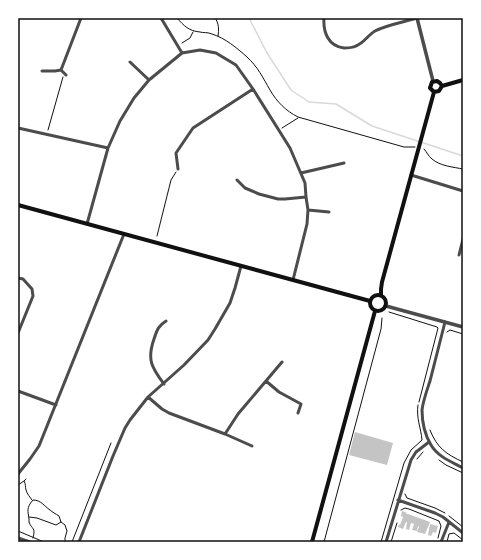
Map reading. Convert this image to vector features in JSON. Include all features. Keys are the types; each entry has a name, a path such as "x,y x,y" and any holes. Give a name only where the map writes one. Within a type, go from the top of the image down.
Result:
{"main road":[{"path":"434,92 439,91 442,86 463,80"},
{"path":"434,92 430,86 433,81 439,81 442,86"},
{"path":"375,311 381,311 386,306 386,300 381,295 382,282 434,92"},
{"path":"18,205 370,301"},
{"path":"375,311 371,306 370,301 373,296 378,294 381,295"},
{"path":"312,542 375,311"}],"street":[{"path":"61,70 81,18"},
{"path":"160,18 182,53"},
{"path":"324,18 325,32 328,38 335,45 346,48 356,46 371,33 379,29 417,18 433,81"},
{"path":"87,224 108,148 120,120 134,98 149,80 182,53 200,50 216,53 236,65 253,89 290,148 305,183 308,210 307,224 293,280"},
{"path":"130,62 149,80"},
{"path":"42,71 61,70"},
{"path":"61,70 65,74"},
{"path":"178,169 176,153 193,128 253,89"},
{"path":"18,128 108,148"},
{"path":"301,173 344,163"},
{"path":"412,175 463,191"},
{"path":"237,180 245,188 259,194 278,199 285,200 306,198"},
{"path":"308,210 329,212"},
{"path":"18,474 40,446 124,234"},
{"path":"459,255 463,239"},
{"path":"79,542 125,428 148,397 164,384 208,340 230,303 242,266"},
{"path":"18,278 23,279 32,289 33,296 18,333"},
{"path":"386,306 463,327"},
{"path":"164,384 157,376 150,358 151,349 157,331 160,325 166,321"},
{"path":"445,322 422,410 424,429 434,450 441,456 463,468"},
{"path":"225,434 238,414 282,362"},
{"path":"266,381 279,392 301,404 298,413"},
{"path":"18,391 56,405"},
{"path":"148,397 162,410 252,446"},
{"path":"386,542 411,460 418,450 429,442"},
{"path":"398,500 443,517 463,533"},
{"path":"442,542 449,522"},
{"path":"18,538 31,541"}],"path":[{"path":"177,18 193,32 211,33 228,42 247,57 261,72 277,100 288,111 298,117 404,147 413,146"},
{"path":"215,18 219,31 218,37"},
{"path":"178,45 190,38 193,32"},
{"path":"47,134 65,74"},
{"path":"279,130 298,117"},
{"path":"425,150 433,161 463,169"},
{"path":"157,236 171,180 178,169"},
{"path":"389,312 437,326 438,328"},
{"path":"324,542 381,329 382,318"},
{"path":"447,331 450,330 463,334"},
{"path":"429,427 434,441 439,448 450,456 463,462"},
{"path":"72,542 112,443"},
{"path":"381,542 404,463 411,450 416,445"},
{"path":"417,460 423,453"},
{"path":"18,485 25,479 24,481 28,495 33,500 40,501 59,516 67,531 65,542"},
{"path":"405,494 407,498 412,500"},
{"path":"31,541 34,530 29,522 27,513 30,503 33,500"},
{"path":"400,510 404,508 409,509 439,521 441,526 438,536"},
{"path":"29,517 38,518 56,525 61,522"},
{"path":"391,542 397,522"},
{"path":"18,531 44,542"},
{"path":"447,542 449,534 454,533 463,540"}],"building":[{"path":"355,432 393,443 387,465 349,455"},
{"path":"402,511 407,513 406,514 430,522 425,534 417,532 418,526 417,531 412,530 414,524 411,523 409,530 406,529 407,522 403,529 398,527 403,517 401,516"},
{"path":"430,524 438,526 436,533 433,532 431,536 428,535"}],"waterway":[{"path":"249,18 267,53 291,90 309,102 336,104 372,126 463,156"}]}
